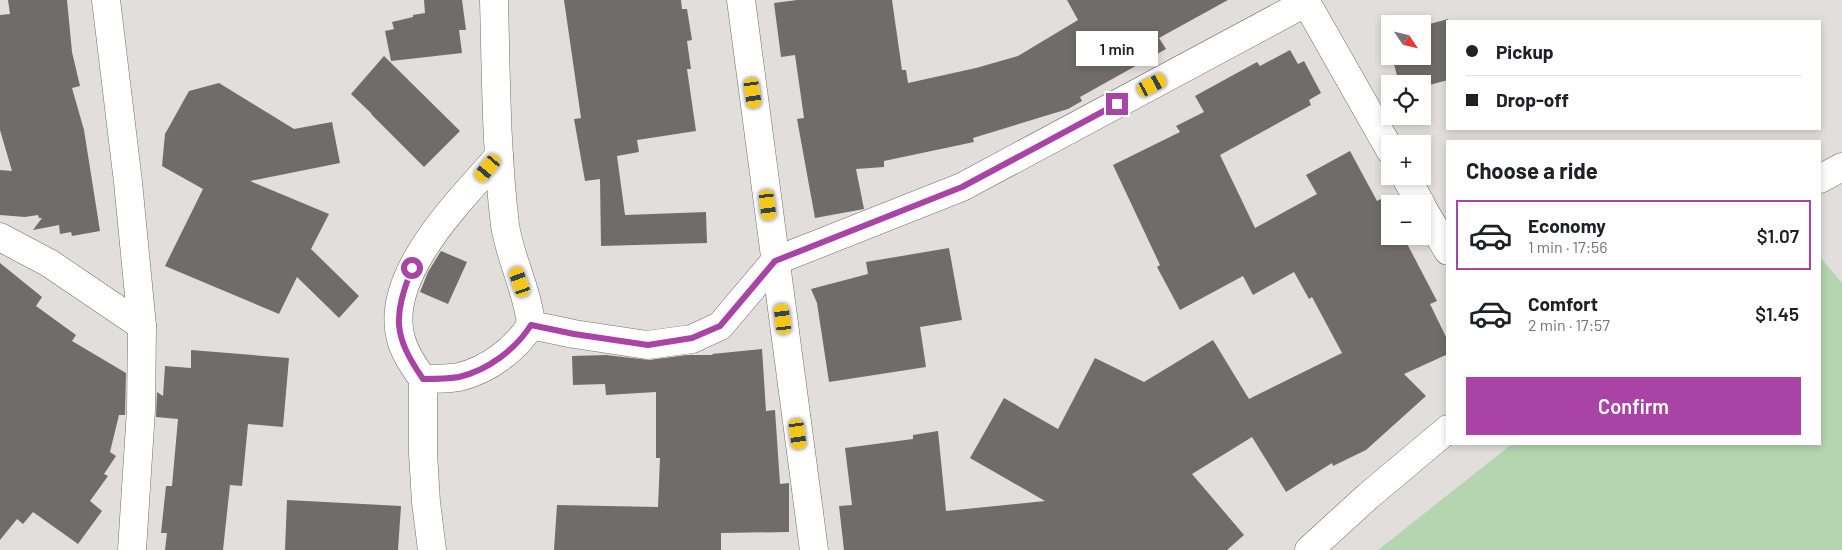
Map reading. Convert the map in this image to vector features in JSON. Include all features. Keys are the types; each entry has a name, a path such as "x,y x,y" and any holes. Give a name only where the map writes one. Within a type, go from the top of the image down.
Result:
{"street":[{"path":"106,0 128,182 142,326 141,410 132,550"},
{"path":"423,379 457,377 481,369 494,362 517,344 531,325 530,315 514,264 506,227 499,156 494,0"},
{"path":"741,0 814,550"},
{"path":"531,325 574,334 648,345 692,338 720,326 775,261 962,187 1306,1 1382,135"},
{"path":"432,550 426,502 423,453 423,379 408,356 400,338 398,322 400,304 412,268 439,225 499,156"},
{"path":"1821,178 1842,167"},
{"path":"1431,222 1446,248"},
{"path":"0,237 49,263 142,326"},
{"path":"1309,550 1367,497 1446,431"}],"green space":[{"path":"1821,258 1842,283 1842,550 1378,550 1511,445 1821,445"}],"building":[{"path":"8,0 67,0 72,52 80,86 72,88 84,130 100,231 72,236 71,232 60,234 59,225 33,230 42,218 39,218 38,215 25,217 0,215 0,170 12,171 0,130 0,15 10,14"},
{"path":"424,0 462,0 466,30 459,30 462,53 391,61 385,31 394,29 392,22 425,13"},
{"path":"564,0 681,0 682,9 687,9 692,40 687,41 691,69 687,69 696,131 637,140 639,152 617,156 625,215 706,212 707,243 601,246 600,179 585,181 574,119 581,118"},
{"path":"797,0 892,0 902,70 906,70 908,83 976,68 1018,56 1078,20 1067,0 1228,0 1159,38 1166,49 1080,97 1082,101 1068,109 973,138 974,142 884,161 884,167 856,169 864,209 815,218 797,119 804,118 795,55 781,57 774,3"},
{"path":"1448,19 1446,20 1446,81 1431,85 1431,75 1397,75 1394,65 1431,65 1431,24"},
{"path":"1290,50 1298,64 1304,61 1321,93 1309,100 1311,105 1220,155 1255,228 1317,194 1306,175 1350,151 1377,201 1381,199 1381,245 1408,245 1437,301 1430,304 1446,337 1446,355 1404,374 1426,396 1366,450 1333,466 1332,463 1286,492 1252,437 1192,474 1244,535 1227,550 844,550 839,506 852,505 845,448 913,439 913,435 938,431 946,511 1045,501 970,458 1004,398 1058,429 1095,358 1144,382 1213,340 1249,399 1342,353 1312,297 1309,299 1294,272 1253,295 1243,276 1180,310 1157,267 1160,265 1113,165 1180,132 1176,126 1204,112 1195,96 1257,62 1260,66"},
{"path":"384,56 460,131 424,167 351,94"},
{"path":"219,83 294,129 332,122 340,163 250,181 329,214 311,249 359,296 339,318 297,277 279,314 165,266 203,189 162,166 165,134 189,91"},
{"path":"949,248 962,320 920,327 926,367 829,382 817,303 811,289 868,274 866,262"},
{"path":"441,251 467,262 448,304 420,292 428,272"},
{"path":"0,263 42,297 36,306 76,335 72,341 126,373 125,415 119,415 110,452 116,456 104,474 108,476 90,501 102,511 78,544 33,512 23,524 17,519 0,540"},
{"path":"762,349 766,411 775,410 780,484 789,483 789,532 721,533 721,550 554,550 557,505 658,507 660,458 656,458 656,392 606,395 605,384 573,385 572,356 606,355 649,360"},
{"path":"191,350 289,358 283,427 248,424 242,486 230,485 223,550 165,550 167,533 161,533 166,486 172,486 178,419 156,417 157,392 163,396 165,366 191,368"},
{"path":"287,500 401,506 398,550 285,550"}],"route":[{"path":"412,268 400,304 398,322 400,338 408,356 423,379 457,377 481,369 494,362 517,344 531,325 574,334 648,345 692,338 720,326 775,261 962,187 1117,104"}]}
